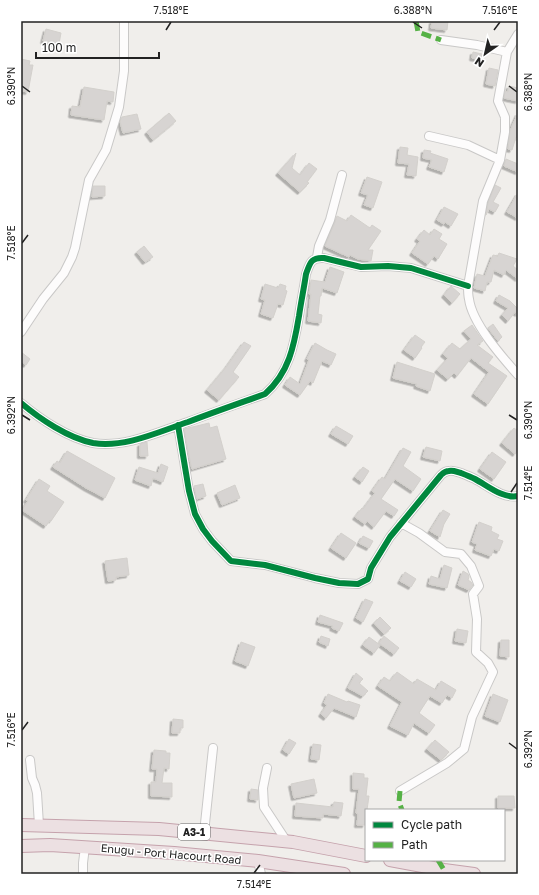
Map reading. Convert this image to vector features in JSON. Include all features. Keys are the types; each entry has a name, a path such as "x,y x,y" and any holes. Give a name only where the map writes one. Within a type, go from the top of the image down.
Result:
{"highway":[{"name":"A3-1","path":"21,825 159,829 204,833 286,842 365,856"},
{"name":"Enugu - Port Hacourt Road","path":"21,846 50,845 174,853 258,861 344,874"},
{"path":"394,861 431,871 474,874"}],"street":[{"path":"21,332 43,299 64,273 76,248 89,180 106,150 119,107 124,71 124,21"},
{"path":"518,34 507,52 498,101 505,117 505,132 500,160 483,202 468,286 468,300 474,316 491,343 518,375"},
{"path":"441,40 477,45 507,52"},
{"path":"429,136 468,145 500,160"},
{"path":"318,257 318,246 330,220 342,175"},
{"path":"21,403 57,428 77,438 93,442 115,443 131,441 158,433 266,394 281,377 290,358 306,274 313,259 318,257 361,267 388,266 411,268 468,286"},
{"path":"178,425 194,514 212,541 231,561 265,565 339,583 358,584 368,579 371,568 390,537 444,472 454,471 474,478 492,489 506,495 514,497 518,496"},
{"path":"400,791 447,763 464,749 472,717 493,672 488,663 476,652 477,619 473,594 479,586 471,566 461,554 444,552 419,533 402,523"},
{"path":"204,833 213,748"},
{"path":"30,760 32,778 37,792 39,825"},
{"path":"267,768 263,788 264,807 286,842"},
{"path":"83,874 85,847"},
{"path":"258,861 261,874"}],"building":[{"path":"432,21 448,21 447,30 431,28"},
{"path":"46,29 61,33 59,44 43,41"},
{"path":"473,52 482,54 481,60 472,58"},
{"path":"21,59 30,61 29,65 33,65 28,92 21,91"},
{"path":"489,68 498,70 495,86 486,84"},
{"path":"509,86 518,88 518,101 504,98 505,91 508,92"},
{"path":"84,87 114,92 113,102 107,101 104,120 71,115 72,106 80,107"},
{"path":"169,113 176,121 153,140 147,132"},
{"path":"518,113 518,138 516,137 512,150 508,149 510,131"},
{"path":"137,114 141,129 123,133 120,121 122,117"},
{"path":"400,147 408,148 407,155 418,157 416,176 407,175 409,164 398,163"},
{"path":"424,150 431,151 430,153 448,159 444,172 429,167 432,160 423,158"},
{"path":"296,153 292,168 300,175 309,163 317,169 307,182 309,183 300,192 278,173"},
{"path":"506,159 518,164 518,172 504,166"},
{"path":"367,177 382,182 373,208 364,205 368,195 361,193"},
{"path":"495,185 501,188 493,202 499,205 495,212 489,209 486,215 488,203"},
{"path":"93,186 105,186 105,196 92,197"},
{"path":"518,193 518,218 507,212"},
{"path":"444,207 458,214 451,226 445,222 444,224 437,220"},
{"path":"351,215 370,228 372,225 381,231 368,250 373,250 371,261 358,259 350,255 349,257 325,246 337,216 347,221"},
{"path":"434,229 442,234 439,239 447,244 438,259 434,256 428,264 412,253 420,241 417,239 424,230 430,235"},
{"path":"144,246 153,257 145,262 137,252"},
{"path":"499,253 517,259 513,266 518,270 518,279 506,270 504,275 494,270 491,282 487,282 485,291 474,288 477,274 485,276 493,255 498,256"},
{"path":"330,267 344,272 337,293 322,288 318,314 322,315 321,323 308,321 311,280 325,282"},
{"path":"265,284 278,288 280,284 286,286 285,290 287,291 283,305 278,304 273,318 261,314 265,300 261,299"},
{"path":"451,286 460,294 452,303 444,295"},
{"path":"499,295 510,301 518,309 518,314 515,312 508,321 502,315 508,308 496,301"},
{"path":"493,324 502,337 498,341 488,328"},
{"path":"472,325 483,341 477,345 493,357 488,363 507,376 488,404 474,394 489,372 471,358 457,376 454,373 448,379 437,370 448,358 443,354 452,343 460,349 471,339 464,331"},
{"path":"415,335 425,342 415,358 404,350"},
{"path":"244,342 251,346 233,372 239,377 219,400 207,390"},
{"path":"315,343 336,354 331,365 322,361 313,383 310,381 300,395 285,385 290,377 300,384 309,360 307,359"},
{"path":"21,352 30,359 26,365 21,361"},
{"path":"397,362 435,374 430,391 416,386 417,384 393,378"},
{"path":"209,423 210,428 217,426 226,459 192,469 184,429"},
{"path":"336,426 353,436 348,444 331,434"},
{"path":"514,428 518,431 518,450 515,454 502,443"},
{"path":"147,442 148,456 140,456 140,444"},
{"path":"426,447 442,451 440,461 423,457"},
{"path":"403,448 411,452 403,466 421,479 413,491 395,479 381,499 398,510 394,516 386,511 374,527 367,521 365,524 355,517 375,493 372,491 382,477 385,479"},
{"path":"67,451 115,478 105,498 53,467 57,461 60,463"},
{"path":"492,452 506,462 494,479 480,469"},
{"path":"161,464 168,467 163,482 153,478 151,486 135,480 139,467 158,473"},
{"path":"363,467 369,471 362,482 355,477"},
{"path":"39,479 50,486 47,491 64,502 46,526 22,510 28,501 26,500"},
{"path":"203,484 206,496 197,499 194,486"},
{"path":"235,485 240,498 222,505 217,493"},
{"path":"443,510 450,514 444,524 440,537 430,531"},
{"path":"479,522 492,527 491,531 499,535 497,539 503,541 499,551 494,549 491,556 475,550 477,544 472,542"},
{"path":"341,533 356,543 346,558 331,548"},
{"path":"363,536 373,541 369,548 359,543"},
{"path":"127,558 129,575 116,577 116,580 108,581 105,561"},
{"path":"444,565 452,568 447,588 429,584 431,576 440,579"},
{"path":"463,571 468,574 468,580 473,585 469,590 458,585"},
{"path":"405,572 416,579 411,587 400,581"},
{"path":"365,599 373,602 363,622 356,618"},
{"path":"320,615 343,623 339,631 332,628 333,626 318,622"},
{"path":"380,617 391,628 384,634 374,623"},
{"path":"457,629 468,631 466,643 455,641"},
{"path":"321,636 330,639 328,646 319,642"},
{"path":"384,636 399,648 394,654 379,643"},
{"path":"369,637 380,645 374,653 363,645"},
{"path":"501,640 509,640 509,657 500,656"},
{"path":"241,642 255,647 248,666 235,661"},
{"path":"397,672 414,684 417,679 436,690 441,681 456,690 452,698 447,695 442,703 430,696 419,713 435,725 429,733 414,723 408,735 390,726 402,702 378,686 384,677 390,681"},
{"path":"356,673 363,679 359,683 368,691 363,696 348,688"},
{"path":"328,694 347,702 360,705 356,717 334,708 326,718 321,714 327,705 324,703"},
{"path":"493,694 508,700 500,722 485,716"},
{"path":"173,719 183,720 183,728 180,728 180,733 172,733"},
{"path":"289,739 296,743 289,754 283,750"},
{"path":"435,740 449,752 441,760 427,749"},
{"path":"313,744 321,745 319,760 311,759"},
{"path":"154,750 166,751 166,753 170,753 169,769 164,768 162,783 172,783 172,797 151,796 151,782 156,782 157,769 152,769"},
{"path":"353,773 364,774 364,778 368,778 366,796 369,796 367,809 365,809 365,825 357,825 358,814 356,813 359,789 353,789"},
{"path":"314,779 317,793 294,798 291,784"},
{"path":"251,789 258,790 258,800 250,799"},
{"path":"498,796 514,796 515,808 498,808"},
{"path":"334,802 343,803 341,816 323,814 323,818 295,816 296,803 333,807"}],"marked path":[{"path":"416,21 418,32 441,40"},
{"path":"400,791 399,802 402,809"},
{"path":"439,861 444,870"}],"cycle path":[{"path":"21,403 46,421 74,437 84,441 105,444 141,438 265,394 280,377 289,358 295,338 306,274 310,264 316,259 324,258 361,267 388,266 411,268 468,286"},
{"path":"178,425 189,491 195,514 203,529 212,541 231,561 265,565 339,583 358,584 368,579 371,568 390,537 445,472 452,471 461,473 501,494 507,496 518,496"}]}
